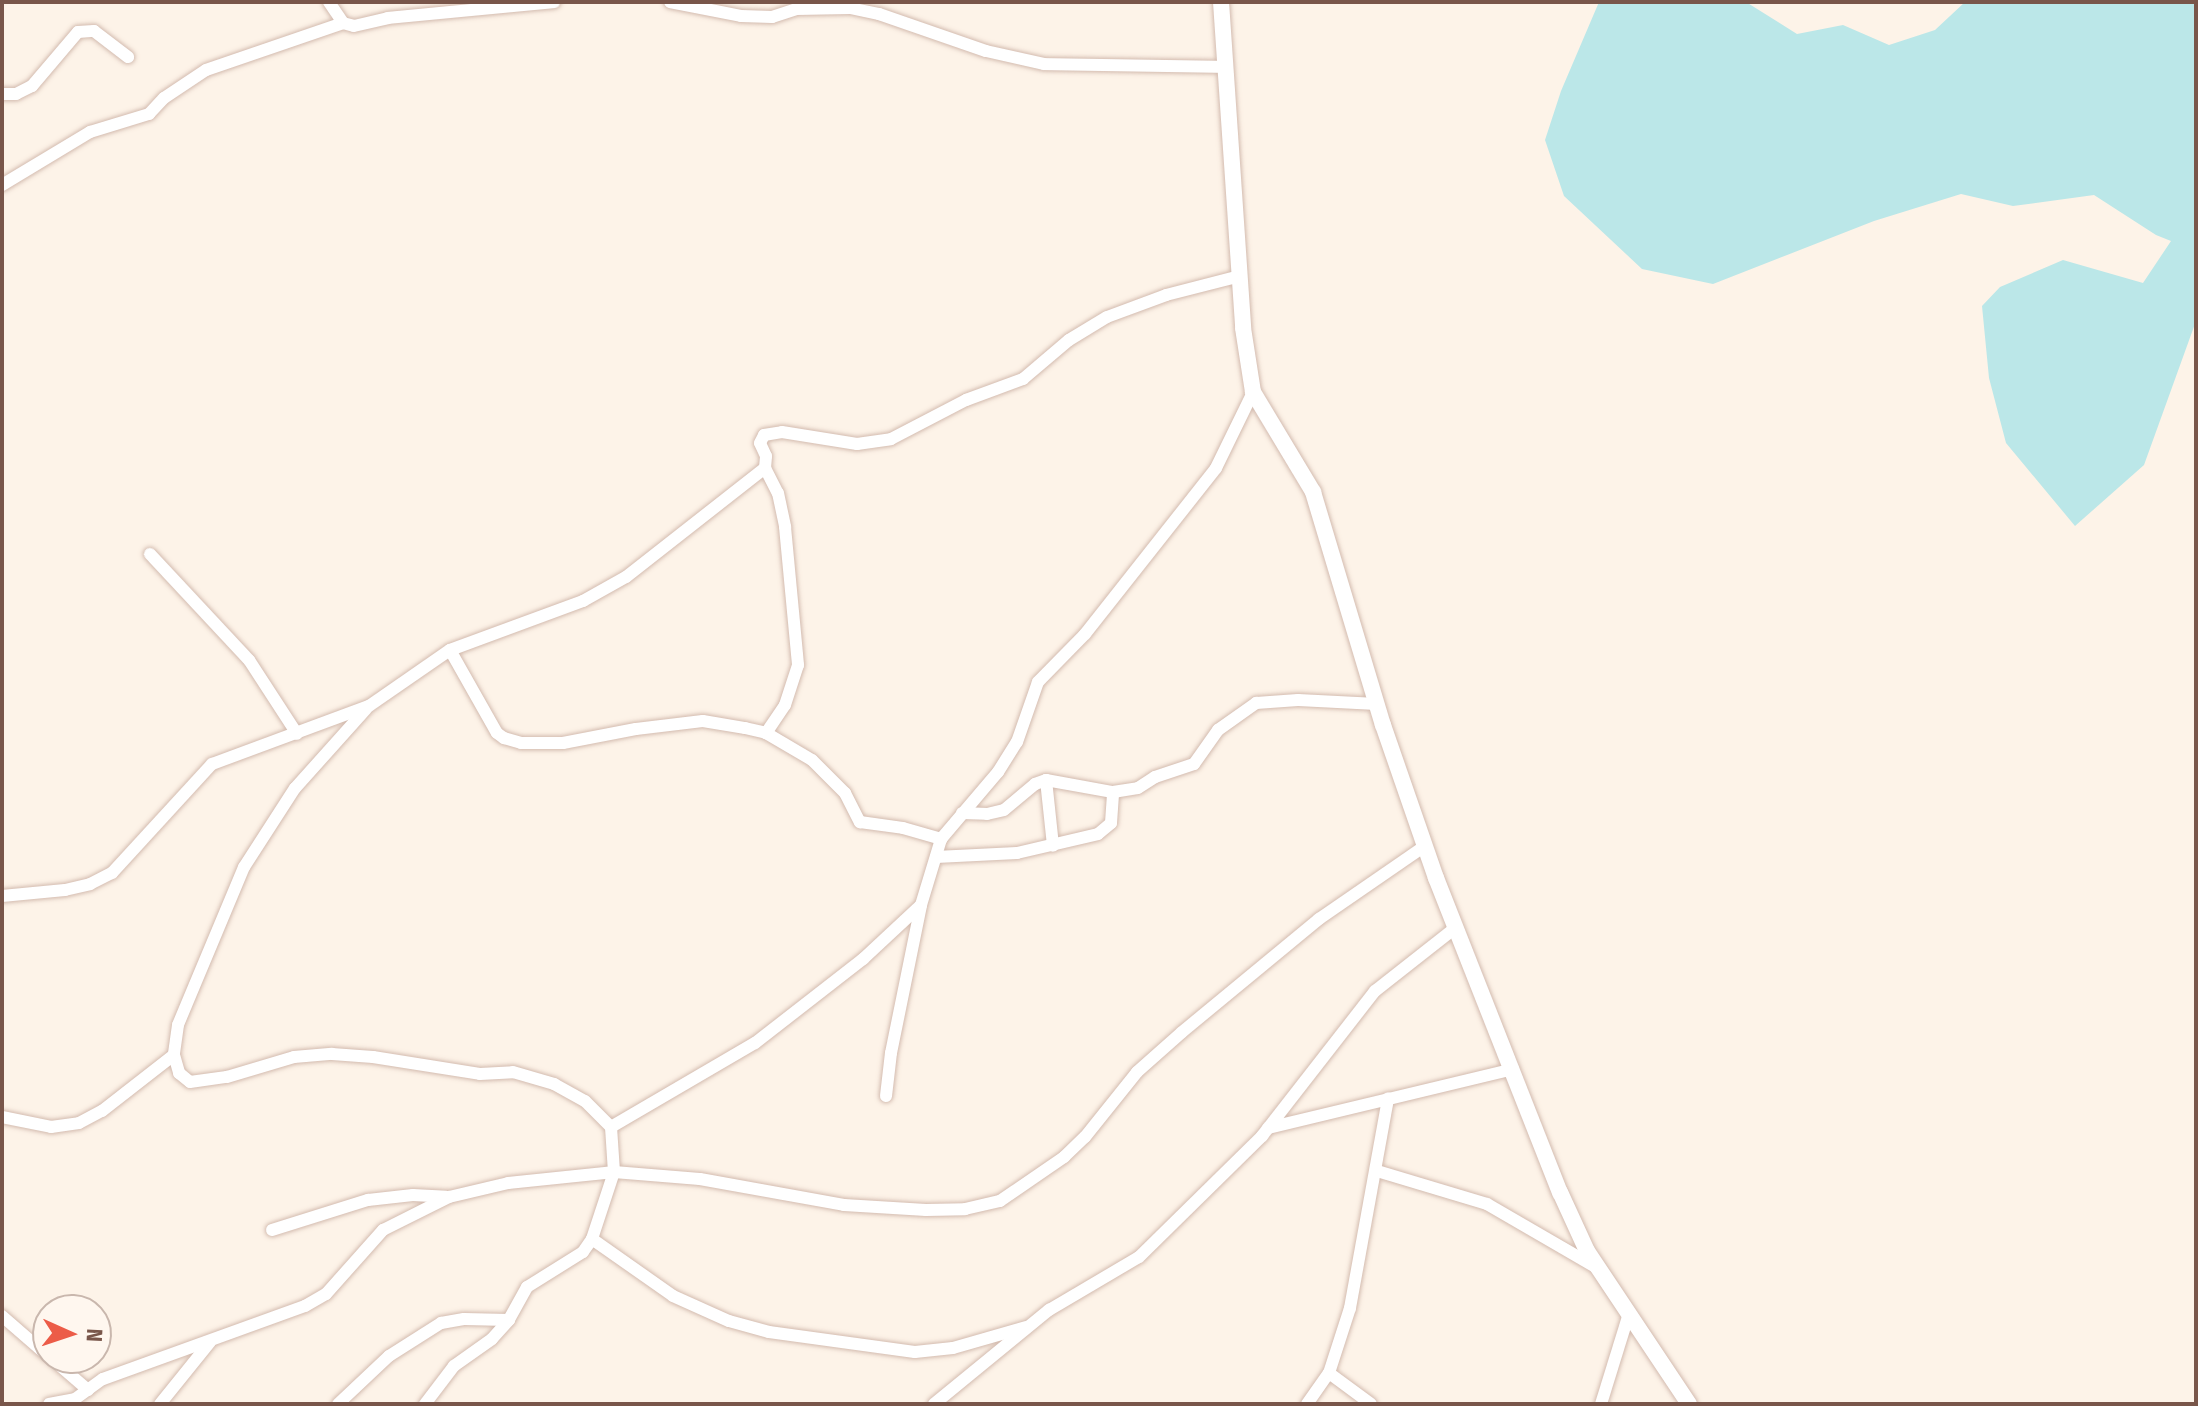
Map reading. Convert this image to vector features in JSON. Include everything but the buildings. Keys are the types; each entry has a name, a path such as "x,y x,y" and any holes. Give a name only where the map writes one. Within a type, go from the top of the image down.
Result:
{"street":[{"path":"329,2 343,23"},
{"path":"2,185 90,132 149,114 164,98 206,70 343,23 354,26 388,18 554,2"},
{"path":"670,2 741,16 772,17 796,9 850,8 879,14 986,51 1044,64 1225,67"},
{"path":"1221,2 1246,356 1253,392 1313,492 1377,704 1425,846 1560,1192 1599,1269 1628,1317 1689,1404"},
{"path":"2,94 16,94 32,86 78,32 94,31 128,57"},
{"path":"766,733 785,705 798,665 785,527 778,493 765,468 766,456 760,443 764,435 782,432 857,444 900,435 966,400 1023,379 1069,340 1107,317 1166,295 1240,276"},
{"path":"886,1096 891,1053 921,905 941,839 998,772 1013,749 1038,682 1085,634 1216,468 1253,392"},
{"path":"425,1404 454,1366 492,1339 509,1320 527,1287 583,1252 592,1239 614,1172 611,1127 585,1101 554,1084 513,1072 480,1074 373,1057 332,1054 294,1057 227,1077 190,1082 179,1073 174,1055 178,1025 244,867 295,788 369,706 450,650 583,601 626,577 765,468"},
{"path":"150,554 249,660 297,734"},
{"path":"450,650 497,733 521,743 563,743 636,729 703,721 766,733 799,751 832,778 845,793 860,822 903,828 941,839"},
{"path":"962,813 1004,810 1035,784 1046,780 1129,792 1155,777 1194,764 1218,730 1256,703 1298,700 1377,704"},
{"path":"2,896 65,890 90,884 112,873 212,764 369,706"},
{"path":"1046,780 1053,846"},
{"path":"936,857 985,856 1053,846 1106,830 1111,823 1113,792"},
{"path":"49,1404 75,1399 103,1379 305,1306 326,1294 383,1230 449,1197 508,1183 614,1172 700,1179 844,1205 965,1209 1000,1201 1064,1157 1085,1137 1129,1081 1182,1032 1319,919 1425,846"},
{"path":"611,1127 755,1043 851,969 921,905"},
{"path":"934,1404 1049,1310 1139,1257 1268,1128 1375,991 1455,928"},
{"path":"2,1117 51,1127 79,1123 102,1111 174,1055"},
{"path":"1268,1128 1513,1069"},
{"path":"1307,1404 1329,1373 1350,1308 1388,1098"},
{"path":"1377,1171 1487,1204 1599,1269"},
{"path":"272,1230 368,1200 413,1195 449,1197"},
{"path":"592,1239 673,1296 729,1321 769,1332 915,1352 953,1348 1029,1326"},
{"path":"2,1316 32,1342"},
{"path":"1601,1404 1628,1317"},
{"path":"338,1404 389,1356 441,1323 464,1319 509,1320"},
{"path":"160,1404 212,1339"},
{"path":"1329,1373 1371,1404"},
{"path":"69,1374 88,1390"}],"water":[{"path":"1599,2 1746,2 1797,34 1843,25 1889,45 1935,30 1965,2 2196,2 2196,321 2144,465 2075,526 2006,443 1989,378 1982,306 2000,287 2063,260 2143,283 2171,241 2156,235 2094,195 2013,206 1961,194 1874,221 1713,284 1642,269 1564,196 1545,140 1561,91"}]}
